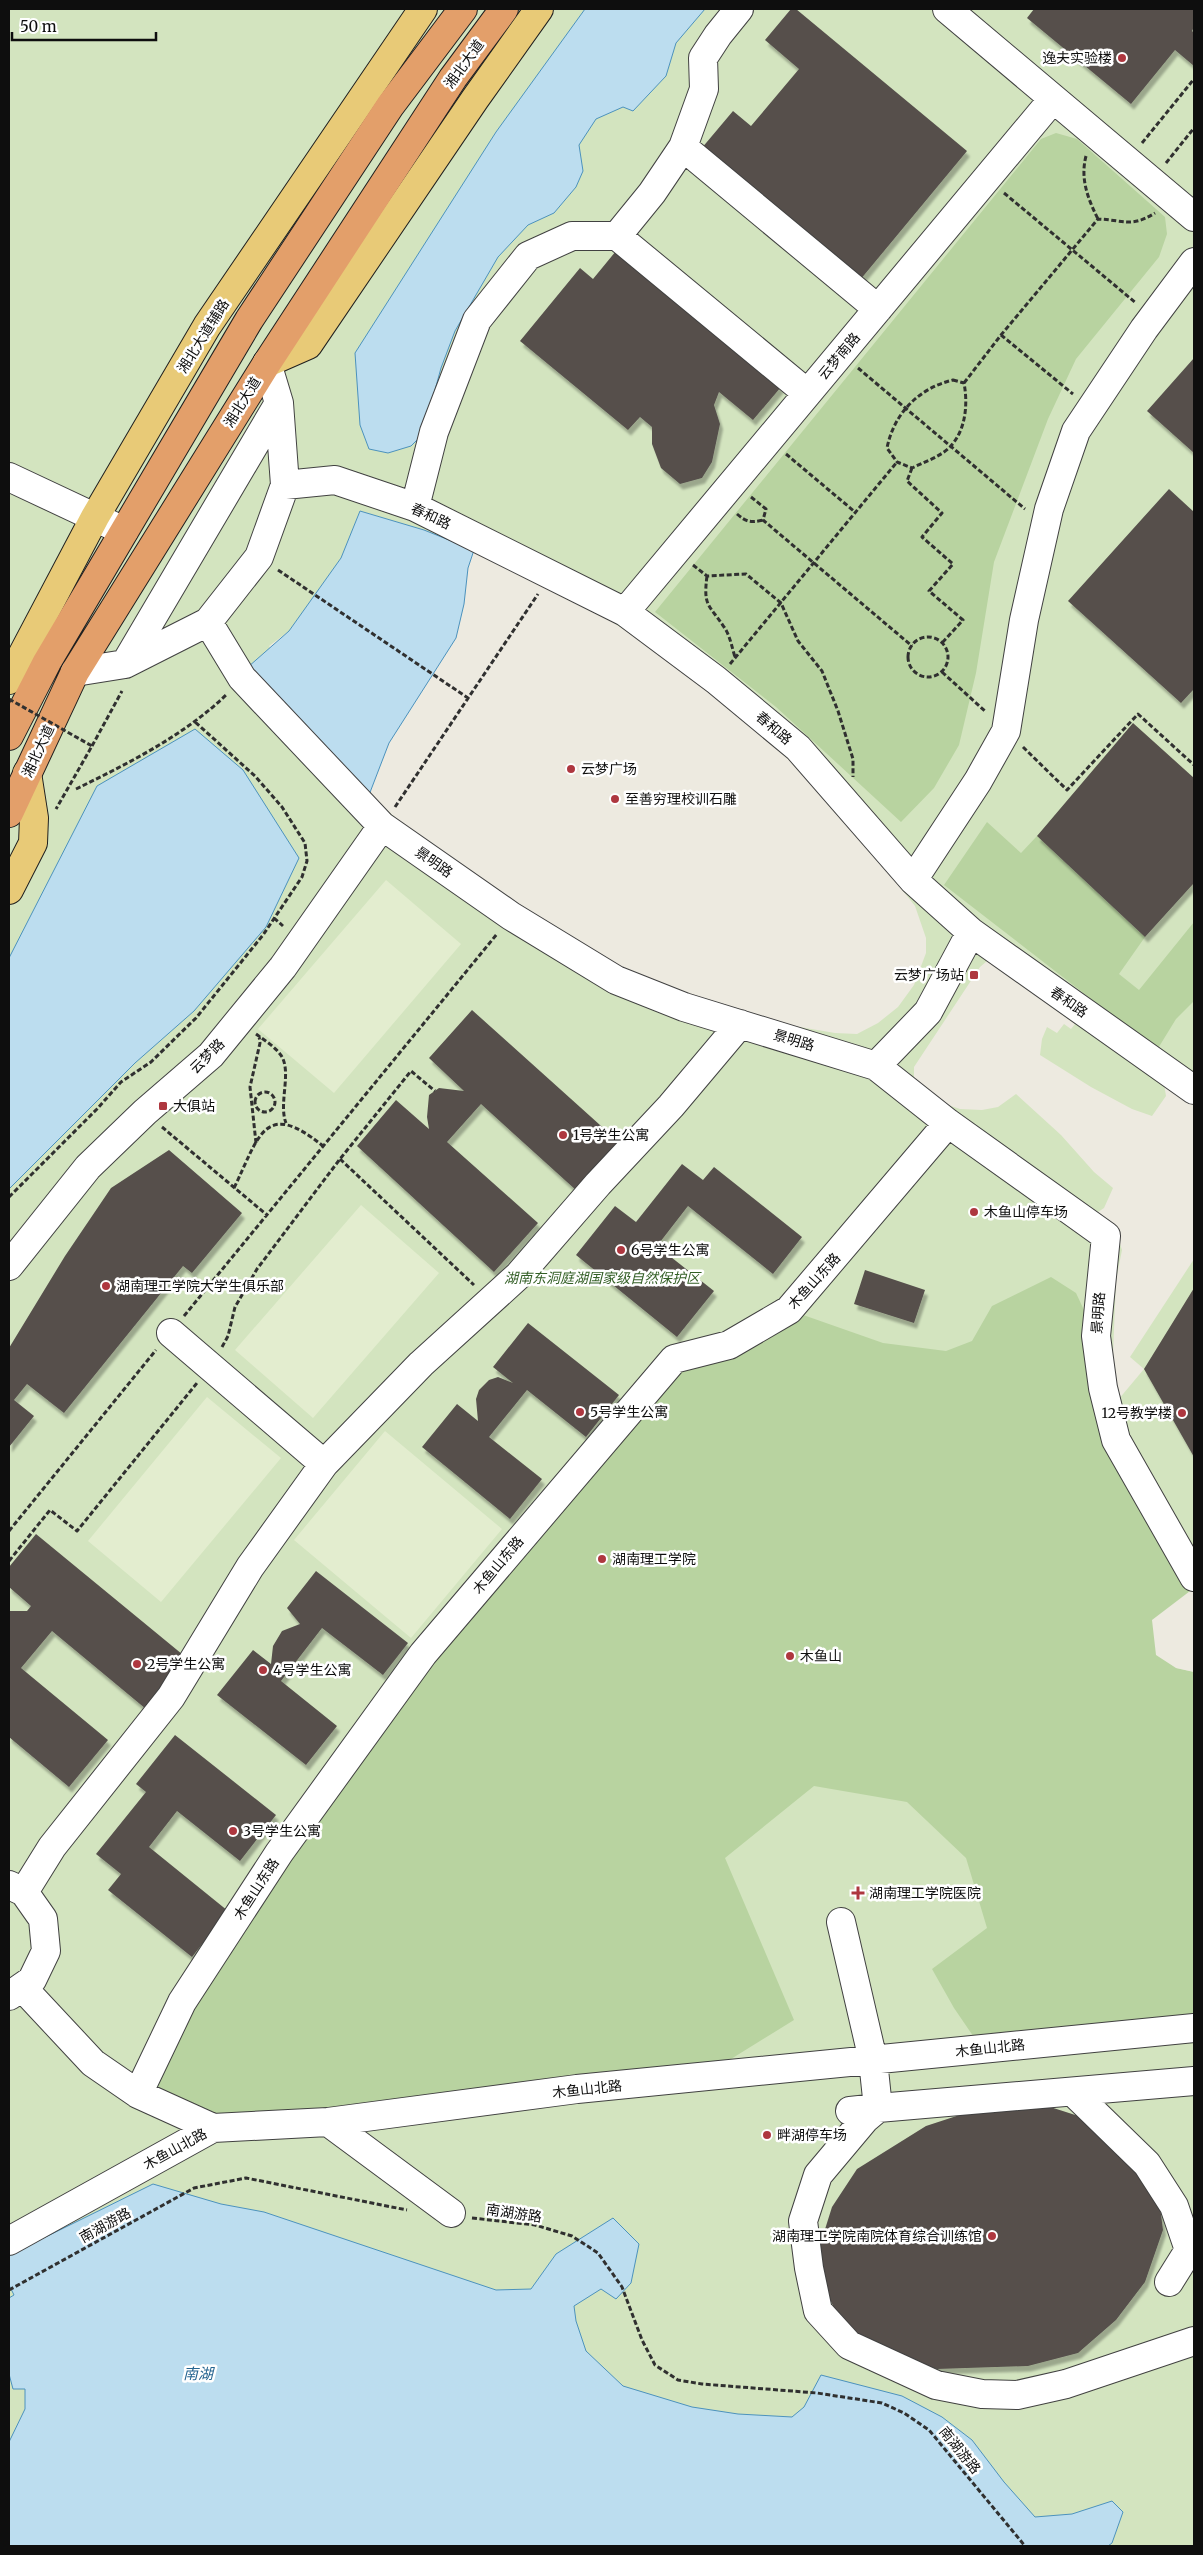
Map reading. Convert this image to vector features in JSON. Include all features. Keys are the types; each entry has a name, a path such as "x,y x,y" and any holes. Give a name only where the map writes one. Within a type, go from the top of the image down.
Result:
{"highway":[{"path":"9,736 47,662 249,320 390,106 463,9"},
{"name":"湘北大道","path":"9,812 75,672 267,363 453,78 504,9"}],"main road":[{"name":"湘北大道辅路","path":"9,680 95,517 207,326 423,9"},
{"path":"267,363 308,345 469,107 539,9"},
{"path":"9,890 32,843 34,818 28,773"}],"street":[{"path":"617,236 652,193 683,147 704,89 703,58 718,35 739,9"},
{"path":"947,9 1053,100 1194,216"},
{"name":"云梦南路","path":"624,612 1053,100"},
{"path":"683,147 878,309"},
{"path":"415,507 434,432 477,320 528,256 572,236 617,236 807,393"},
{"path":"914,880 978,781 1006,731 1024,620 1045,525 1076,431 1194,262"},
{"path":"75,672 124,664 208,622 259,558 285,485 279,403 267,363"},
{"path":"124,664 279,403"},
{"path":"9,477 124,531"},
{"name":"春和路","path":"285,485 335,480 415,507 624,612 716,680 798,748 914,880 970,932 1194,1090"},
{"name":"景明路","path":"208,622 242,678 382,826 511,916 616,980 684,1007 876,1066 948,1123 1106,1236 1096,1336 1103,1388 1116,1440 1194,1577"},
{"name":"云梦路","path":"9,1266 88,1167 145,1112 211,1055 249,1028 283,967 382,826"},
{"path":"876,1066 928,1012 970,932"},
{"path":"213,2128 138,2094 93,2062 15,1991 32,1980 46,1950 43,1919 16,1889 52,1847 171,1697 250,1567 324,1464 421,1364 519,1275 598,1184 671,1106 740,1024"},
{"name":"木鱼山东路","path":"138,2094 192,1985 279,1853 423,1654 674,1359 729,1344 788,1310 948,1123"},
{"path":"171,1333 324,1464"},
{"path":"841,1922 873,2060 878,2108"},
{"name":"木鱼山北路","path":"9,2241 213,2128 328,2122 577,2089 1194,2028"},
{"path":"850,2111 1194,2082"},
{"path":"1073,2092 1147,2164 1174,2206 1189,2250 1169,2282"},
{"path":"878,2108 865,2119 818,2176 803,2221 809,2268 818,2311 849,2345 936,2386 982,2394 1017,2395 1066,2384 1194,2341"},
{"path":"328,2122 451,2213"}],"path":[{"path":"1127,161 1194,80"},
{"path":"1098,219 1125,223 1141,222 1158,212 1161,189 1194,128"},
{"path":"1098,136 1088,148 1084,164 1084,180 1087,198 1098,219"},
{"path":"986,179 1154,317"},
{"path":"942,643 963,620 929,591 953,564 922,537 942,513 907,481 912,468 951,446 964,420 967,402 964,383 1001,334 1098,219"},
{"path":"1001,334 1091,408"},
{"path":"841,353 1045,525"},
{"path":"912,468 897,462 887,448 889,436 906,408 922,391 936,384 953,380 964,383"},
{"path":"768,440 855,512"},
{"path":"716,680 897,462"},
{"path":"726,490 745,521 753,523 763,520"},
{"path":"726,490 766,510 763,520"},
{"path":"763,520 912,646"},
{"path":"675,550 707,576 746,574 781,603 798,641 822,671 838,712 853,759 852,810"},
{"path":"259,558 468,698"},
{"path":"382,826 551,575"},
{"path":"707,576 705,595 711,612 726,628 735,658"},
{"path":"924,637 937,639 942,643 948,654 948,661 942,672 929,678 916,674 908,662 909,649 912,646 924,637"},
{"path":"942,672 1067,790 1138,714 1194,765"},
{"path":"76,789 121,767 194,721 225,696 242,678"},
{"path":"56,809 122,691"},
{"path":"9,699 92,746"},
{"path":"9,1197 97,1109 121,1082 151,1062 196,1018 263,935 302,877 307,861 305,843 282,807 255,776 194,721"},
{"path":"9,1531 511,916"},
{"path":"249,1028 281,1055 285,1066 282,1114 286,1123 324,1146"},
{"path":"249,1028 260,1043 250,1087 253,1100 256,1143"},
{"path":"9,1561 50,1510 76,1531 210,1366 228,1336 235,1307 257,1269 340,1159 410,1071 435,1091"},
{"path":"265,1092 271,1094 275,1102 273,1108 265,1112 257,1107 253,1100 259,1094 265,1092"},
{"path":"275,1102 283,1103"},
{"path":"145,1112 267,1215"},
{"path":"234,1188 260,1136 275,1124 286,1123"},
{"path":"340,1159 491,1301"},
{"name":"南湖游路","path":"9,2290 194,2188 246,2178 415,2210"},
{"name":"南湖游路","path":"451,2213 473,2219 535,2225 572,2236 598,2253 622,2287 642,2340 656,2365 678,2380 702,2384 816,2393 882,2403 904,2413 929,2430 1025,2546"}],"green space":[{"name":"湖南东洞庭湖国家级自然保护区","path":"9,9 1194,9 1194,2546 9,2546"},
{"path":"1056,133 1077,139 1165,217 1167,234 1159,257 1076,359 1048,419 994,562 976,673 959,745 934,788 901,822 776,707 655,612 1041,139"},
{"path":"987,822 1021,853 1037,836 1145,937 1119,974 1139,990 1194,922 1194,1001 1176,1019 1157,1050 944,885"},
{"path":"386,880 461,944 334,1093 258,1029"},
{"path":"361,1205 439,1273 313,1418 235,1350"},
{"path":"1051,1277 1076,1293 1096,1336 1103,1388 1194,1577 1176,1668 1194,1672 1194,2028 982,2049 954,2008 932,1969 987,1928 966,1858 907,1802 814,1786 725,1858 794,2020 702,2077 213,2128 138,2094 279,1853 674,1359 789,1310 883,1343 946,1351 972,1341 992,1306"},
{"path":"207,1397 281,1458 161,1602 88,1541"},
{"path":"385,1431 502,1529 411,1638 294,1540"}],"shaded area":[{"name":"云梦广场","path":"360,511 424,530 474,550 592,609 668,658 776,748 804,774 872,852 915,906 926,938 926,953 914,985 898,1007 878,1023 857,1034 835,1033 782,1024 711,1003 632,973 584,949 415,834 369,795 269,646 289,631 341,558"},
{"path":"987,961 994,964 1075,1024 1071,1029 1064,1024 1057,1033 1047,1027 1042,1039 1040,1055 1091,1087 1132,1109 1152,1116 1166,1096 1164,1084 1194,1104 1194,1259 1130,1357 1144,1369 1118,1400 1113,1355 1116,1280 1122,1250 1117,1235 1095,1214 1104,1208 1113,1188 1094,1172 1061,1135 1016,1094 998,1107 982,1110 960,1109 939,1102 914,1083 914,1067 980,967"},
{"path":"1194,1588 1194,1672 1176,1668 1156,1655 1152,1620"}],"water":[{"path":"585,9 705,9 676,43 666,76 633,111 623,107 596,119 579,145 583,171 576,187 554,213 528,225 498,257 455,331 441,368 423,434 411,446 388,453 369,449 360,425 355,353 496,132"},
{"path":"360,511 424,530 474,550 468,568 464,604 456,638 389,743 369,795 248,667 289,631 341,558"},
{"path":"195,729 243,770 299,858 266,927 194,1011 135,1063 9,1189 9,958 97,786"},
{"name":"南湖","path":"153,2184 221,2204 264,2212 496,2290 531,2289 556,2254 613,2218 639,2244 631,2283 616,2299 601,2289 574,2306 576,2321 586,2351 623,2386 692,2407 738,2414 792,2417 804,2407 821,2375 902,2396 942,2417 972,2440 1004,2482 1035,2517 1072,2514 1112,2501 1123,2512 1112,2543 1108,2546 9,2546 9,2442 25,2409 25,2389 13,2389 9,2374 9,2298 14,2295 9,2285 9,2255"}],"building":[{"path":"791,9 796,9 967,151 860,280 701,149 733,111 751,126 799,69 765,40"},
{"name":"逸夫实验楼","path":"1034,9 1194,9 1194,27 1192,31 1194,33 1194,66 1175,50 1131,104 1027,18"},
{"path":"616,251 781,387 753,420 719,392 714,405 720,424 712,462 702,478 680,484 661,468 652,444 652,427 640,417 628,430 520,341 580,268 593,279"},
{"path":"1194,358 1194,453 1147,411"},
{"path":"1169,489 1194,512 1194,689 1181,703 1068,601"},
{"path":"1133,723 1194,778 1194,883 1145,937 1037,836"},
{"name":"1号学生公寓","path":"472,1010 620,1143 577,1191 481,1104 447,1142 538,1223 494,1272 357,1146 396,1100 429,1129 427,1117 429,1095 439,1088 464,1091 429,1058"},
{"name":"湖南理工学院大学生俱乐部","path":"169,1150 242,1213 192,1273 183,1266 64,1413 27,1384 14,1400 34,1416 9,1447 9,1348 65,1256 111,1188"},
{"name":"6号学生公寓","path":"682,1164 703,1180 714,1167 802,1237 773,1274 688,1206 657,1246 714,1291 677,1337 576,1255 615,1206 636,1222"},
{"path":"865,1270 925,1290 914,1323 854,1304"},
{"name":"12号教学楼","path":"1194,1288 1194,1457 1144,1369"},
{"name":"5号学生公寓","path":"528,1323 619,1395 586,1437 527,1390 489,1437 542,1479 510,1519 422,1447 457,1404 478,1421 476,1399 479,1390 489,1380 498,1377 513,1383 493,1367"},
{"name":"2号学生公寓","path":"36,1534 188,1659 146,1709 52,1631 21,1668 108,1740 69,1787 9,1737 9,1611 27,1611 31,1606 9,1587 9,1567"},
{"name":"4号学生公寓","path":"316,1571 408,1643 383,1675 322,1628 281,1681 337,1726 306,1765 217,1695 253,1650 271,1664 273,1646 282,1631 300,1624 287,1608"},
{"name":"3号学生公寓","path":"175,1735 276,1815 240,1861 177,1811 149,1847 228,1911 192,1957 108,1890 121,1874 96,1854 146,1792 136,1784"},
{"name":"湖南理工学院南院体育综合训练馆","path":"1041,2104 1097,2122 1158,2191 1163,2230 1145,2282 1116,2320 1078,2353 1028,2366 937,2369 883,2352 851,2334 833,2306 819,2275 821,2242 832,2207 857,2169 926,2126 984,2107"}],"place":[{"name":"逸夫实验楼","path":"1122,58"},
{"name":"云梦广场","path":"571,769"},
{"name":"至善穷理校训石雕","path":"615,799"},
{"name":"云梦广场站","path":"974,975"},
{"name":"大俱站","path":"163,1106"},
{"name":"1号学生公寓","path":"563,1135"},
{"name":"木鱼山停车场","path":"974,1212"},
{"name":"6号学生公寓","path":"621,1250"},
{"name":"湖南理工学院大学生俱乐部","path":"106,1286"},
{"name":"5号学生公寓","path":"580,1412"},
{"name":"12号教学楼","path":"1182,1413"},
{"name":"湖南理工学院","path":"602,1559"},
{"name":"木鱼山","path":"790,1656"},
{"name":"2号学生公寓","path":"137,1664"},
{"name":"4号学生公寓","path":"263,1670"},
{"name":"3号学生公寓","path":"233,1831"},
{"name":"湖南理工学院医院","path":"858,1893"},
{"name":"畔湖停车场","path":"767,2135"},
{"name":"湖南理工学院南院体育综合训练馆","path":"992,2236"}]}
